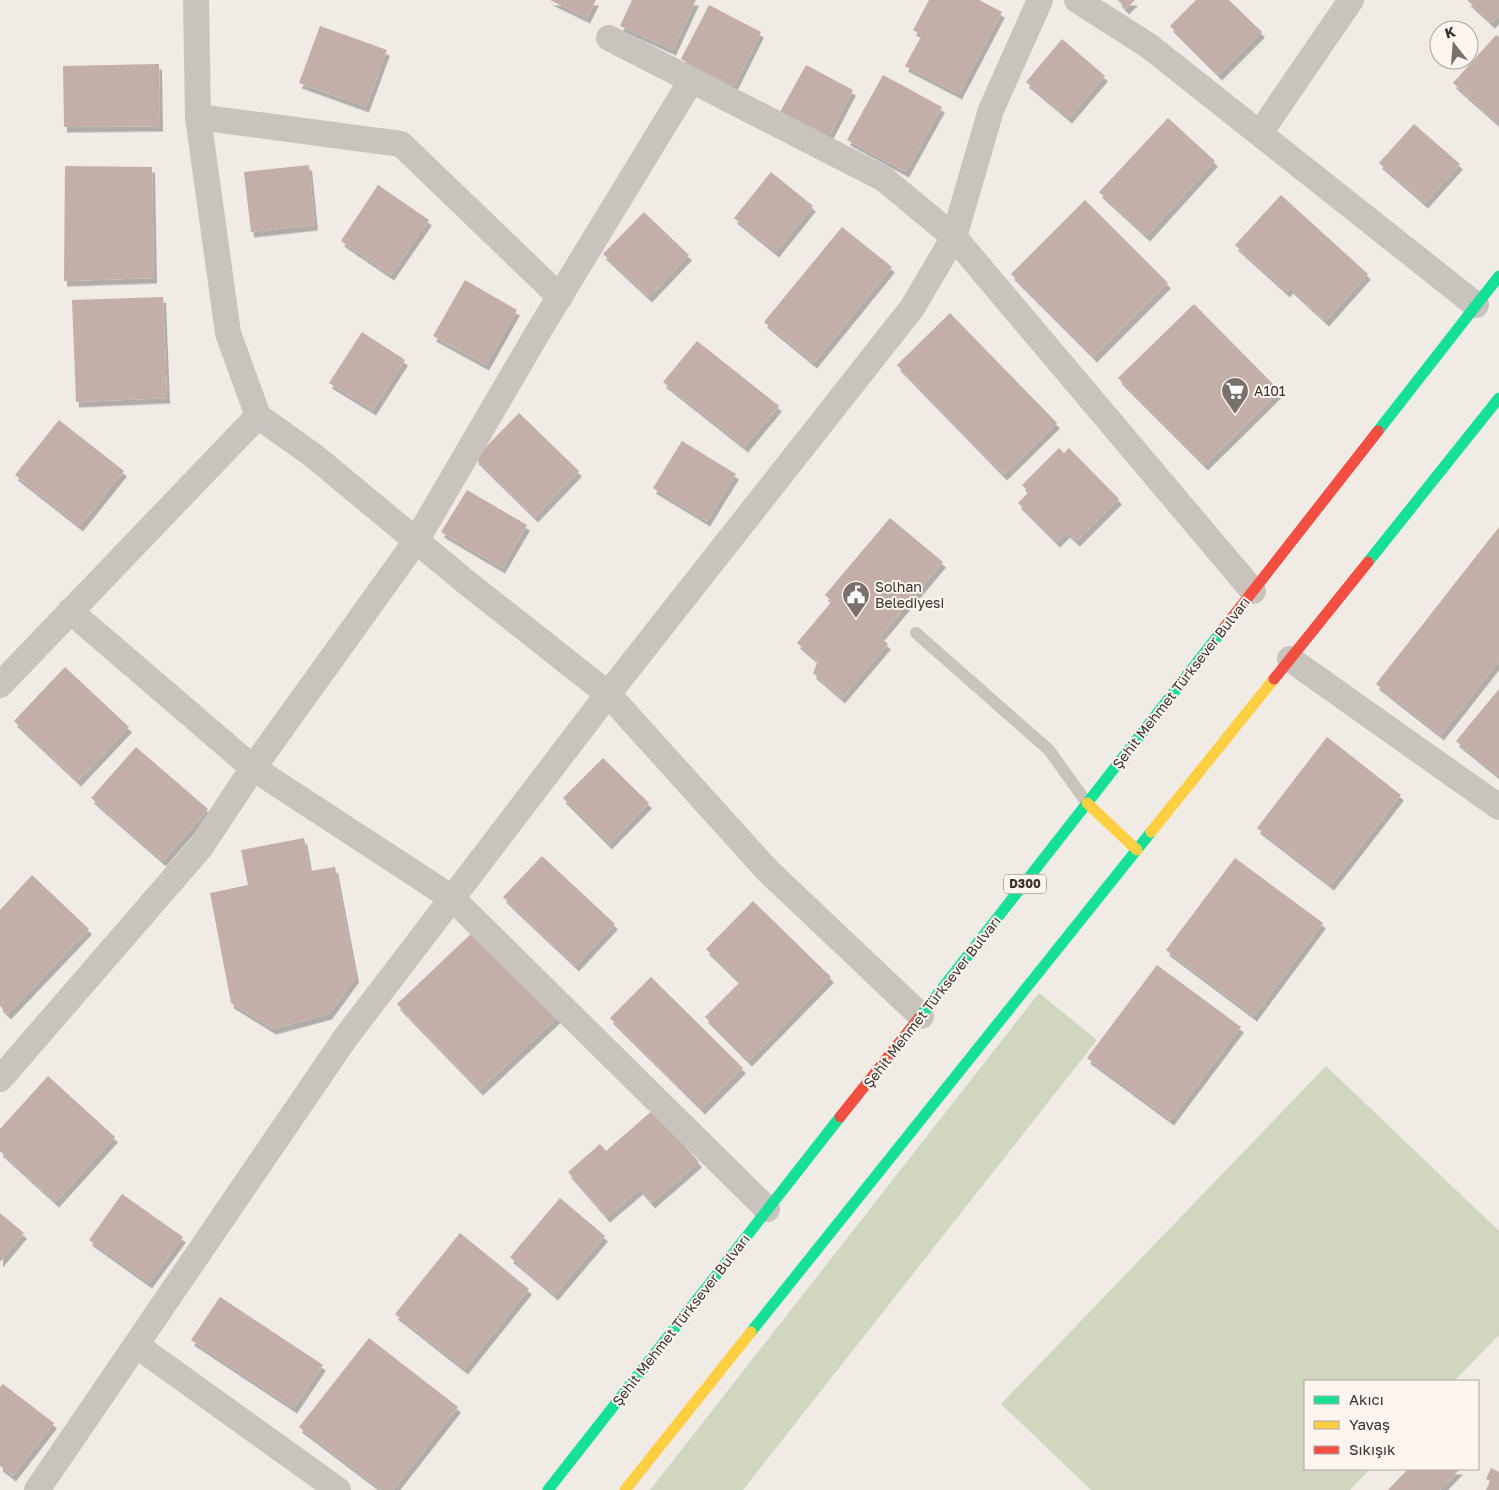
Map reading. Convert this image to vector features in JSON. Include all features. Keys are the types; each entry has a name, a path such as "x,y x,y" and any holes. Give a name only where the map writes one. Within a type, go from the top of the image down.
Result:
{"highway":[{"name":"Şehit Mehmet Türksever Bulvarı","path":"548,1490 1499,276"},
{"path":"625,1490 1499,398"},
{"path":"1087,803 1137,850"}],"street":[{"path":"196,0 198,116 228,333 258,416 314,456 416,541 608,694 767,870 921,1016"},
{"path":"37,1490 346,1036 608,694 912,308 954,237 991,110 1040,0"},
{"path":"1077,0 1149,46 1476,305"},
{"path":"1260,134 1351,0"},
{"path":"608,38 884,179 954,237 1253,591"},
{"path":"0,1079 200,848 253,768 416,541 560,297 691,81"},
{"path":"198,116 401,144 560,297"},
{"path":"0,685 258,416"},
{"path":"70,612 253,768 452,898 767,1209"},
{"path":"1290,659 1499,807"},
{"path":"136,1344 338,1490"}],"lane":[{"path":"916,634 1049,750 1087,803"}],"green space":[{"path":"1039,993 1097,1040 743,1490 650,1490"},
{"path":"1326,1066 1499,1231 1499,1335 1455,1380 1304,1380 1304,1470 1369,1470 1350,1490 1091,1490 1001,1404"}],"building":[{"path":"550,0 596,0 587,18"},
{"path":"632,0 696,0 673,50 620,26"},
{"path":"929,0 979,0 1002,12 959,94 905,66 922,35 913,30"},
{"path":"1118,0 1135,0 1126,9"},
{"path":"1196,0 1229,0 1262,32 1219,75 1170,26"},
{"path":"1467,0 1499,0 1499,16 1492,23"},
{"path":"709,5 761,32 734,86 681,59"},
{"path":"320,26 387,50 366,107 299,83"},
{"path":"1496,35 1499,37 1499,124 1453,83 1465,70 1479,70 1479,54"},
{"path":"1062,39 1105,76 1069,118 1026,82"},
{"path":"159,64 160,126 64,127 63,66"},
{"path":"806,65 853,90 828,138 780,112"},
{"path":"883,75 942,107 906,172 847,140"},
{"path":"1168,118 1215,161 1147,236 1099,192"},
{"path":"1414,124 1460,164 1425,203 1379,163"},
{"path":"309,165 315,225 251,232 244,172"},
{"path":"65,166 152,167 154,278 64,281"},
{"path":"771,172 813,206 776,252 734,218"},
{"path":"378,185 429,220 391,275 341,241"},
{"path":"1281,195 1368,274 1326,321 1290,288 1287,292 1235,245"},
{"path":"1085,200 1168,283 1094,357 1011,274"},
{"path":"644,212 689,255 649,297 603,254"},
{"path":"842,227 892,267 814,363 764,322"},
{"path":"465,280 517,310 486,365 433,336"},
{"path":"163,297 167,398 76,402 72,300"},
{"path":"1194,304 1280,391 1205,465 1118,378"},
{"path":"950,313 1057,423 1004,475 897,365"},
{"path":"362,332 405,360 373,410 329,383"},
{"path":"697,341 779,406 745,447 663,382"},
{"path":"519,413 579,471 535,517 475,458"},
{"path":"59,420 124,471 80,526 15,475"},
{"path":"682,441 736,474 707,521 653,488"},
{"path":"1059,448 1064,453 1069,448 1119,499 1077,541 1067,532 1057,542 1018,503 1029,492 1022,485"},
{"path":"467,490 527,525 502,568 441,532"},
{"name":"Solhan Belediyesi","path":"890,518 943,562 880,637 888,644 842,698 813,673 818,661 797,643 832,601 825,595"},
{"path":"1499,527 1499,661 1441,735 1376,684"},
{"path":"65,667 129,727 78,781 14,721"},
{"path":"1499,689 1499,776 1456,741"},
{"path":"1327,737 1401,795 1331,885 1257,828"},
{"path":"136,747 208,809 163,861 91,798"},
{"path":"603,758 649,803 609,844 563,798"},
{"path":"304,838 310,871 335,867 356,977 329,1014 273,1029 231,1003 210,893 248,885 241,850"},
{"path":"542,856 615,924 576,966 503,897"},
{"path":"1235,858 1323,923 1254,1016 1166,950"},
{"path":"32,875 89,929 8,1014 0,1006 0,910"},
{"path":"753,901 831,977 749,1061 705,1017 740,982 706,949"},
{"path":"475,930 558,1017 480,1090 397,1004"},
{"path":"1157,965 1241,1027 1171,1120 1087,1058"},
{"path":"651,977 743,1068 702,1109 610,1018"},
{"path":"48,1076 115,1137 56,1202 0,1151 0,1129"},
{"path":"653,1110 699,1162 652,1203 640,1189 607,1217 568,1172 600,1144 606,1151"},
{"path":"122,1194 183,1237 149,1283 89,1240"},
{"path":"560,1198 605,1236 555,1295 510,1257"},
{"path":"0,1213 24,1233 0,1262"},
{"path":"460,1233 529,1289 465,1369 395,1314"},
{"path":"220,1297 323,1365 294,1408 191,1340"},
{"path":"369,1338 458,1407 393,1490 382,1490 299,1427"},
{"path":"3,1384 54,1423 13,1476 0,1466 0,1387"},
{"path":"1491,1468 1499,1472 1499,1490 1486,1490 1490,1481 1486,1479"},
{"path":"1407,1470 1459,1470 1440,1490 1388,1490"}],"traffic: fast":[{"path":"1378,431 1499,276"},
{"path":"1368,562 1499,398"},
{"path":"919,1018 1224,628"},
{"path":"751,1332 1151,832"},
{"path":"548,1490 840,1117"}],"traffic: slow":[{"path":"1151,832 1274,679"},
{"path":"1087,803 1137,850"},
{"path":"625,1490 751,1332"}],"traffic: jam":[{"path":"1224,628 1378,431"},
{"path":"1274,679 1368,562"},
{"path":"840,1117 919,1018"}],"place":[{"name":"A101","path":"1235,415"},
{"name":"Solhan Belediyesi","path":"856,619"}]}
